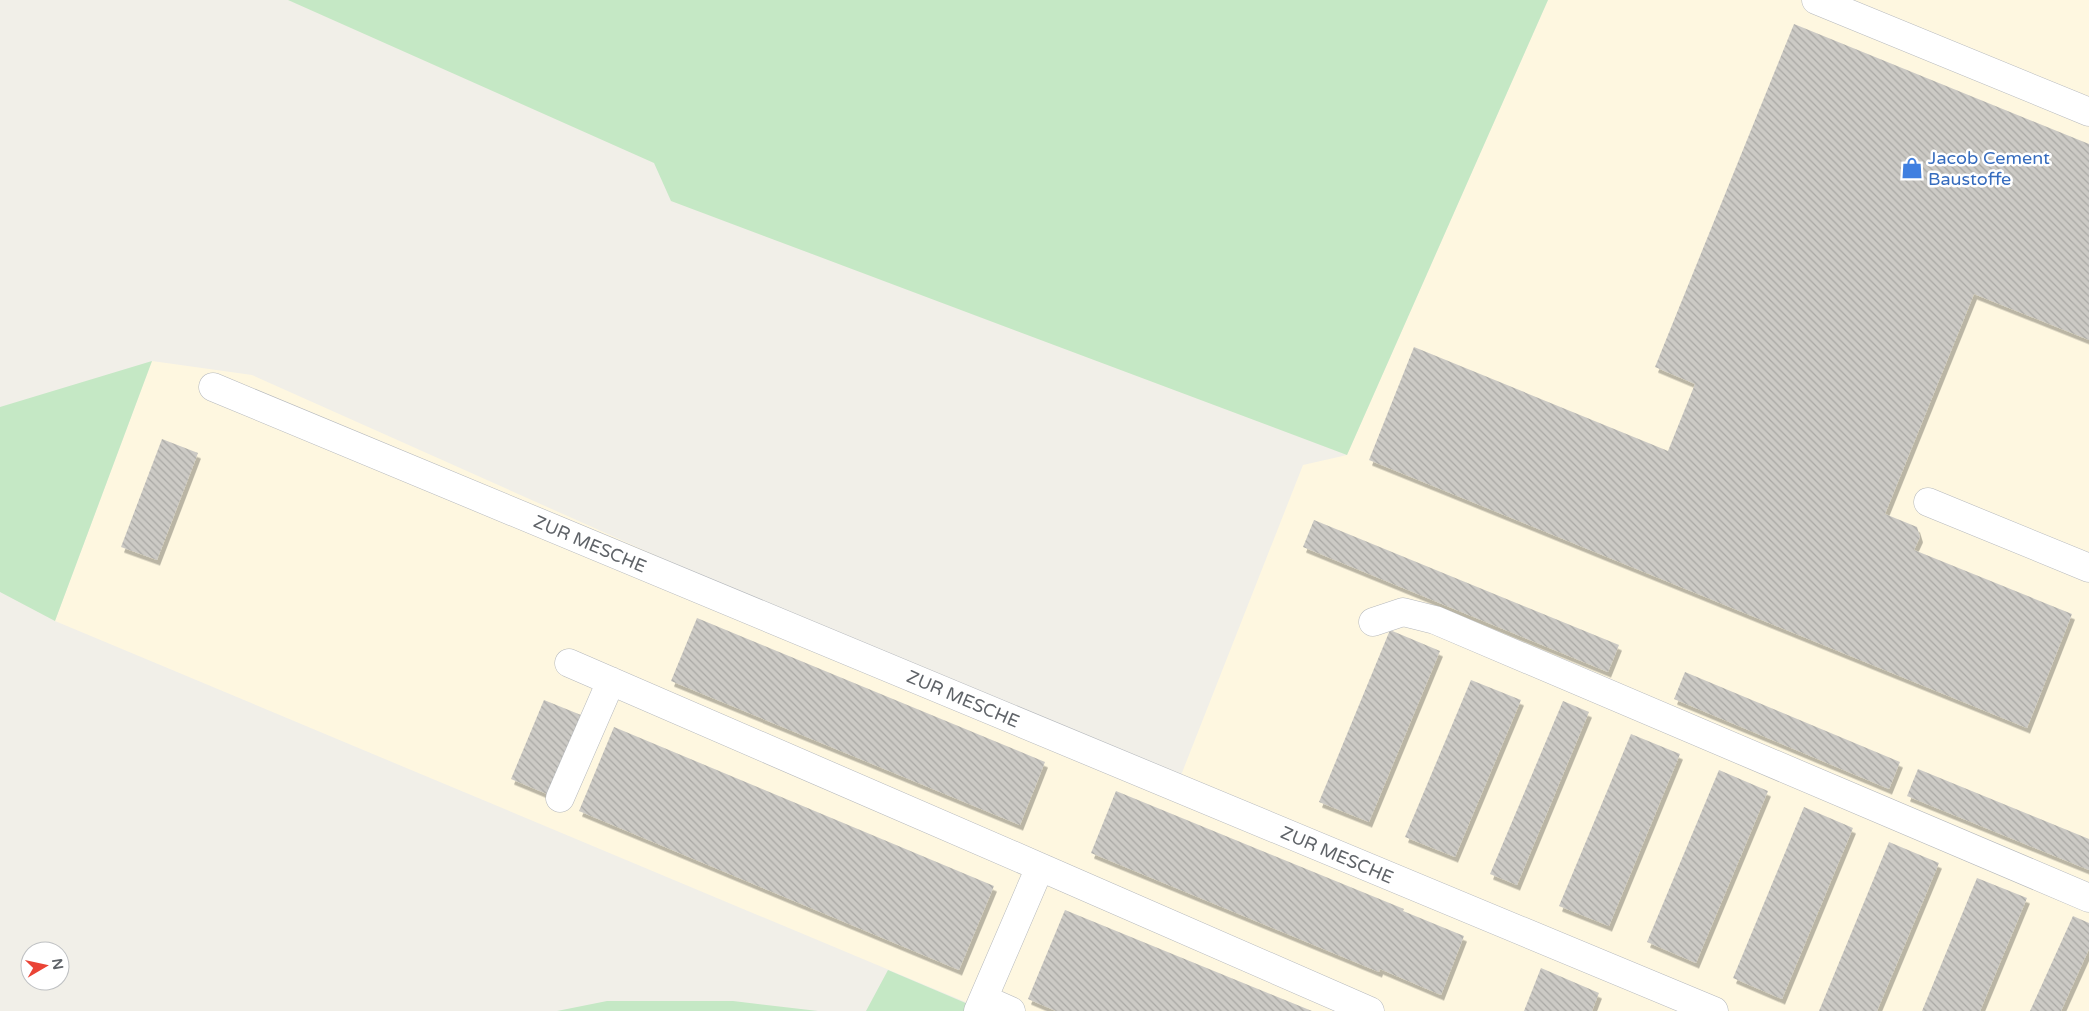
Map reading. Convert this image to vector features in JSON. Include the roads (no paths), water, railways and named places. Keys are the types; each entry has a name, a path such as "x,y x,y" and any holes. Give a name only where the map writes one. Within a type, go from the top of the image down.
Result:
{"lane":[{"path":"1816,0 2089,112"},
{"name":"ZUR MESCHE","path":"213,387 1714,1011"},
{"path":"1928,502 2089,568"},
{"path":"1373,622 1402,612 1435,620 2089,898"},
{"path":"569,663 1370,1011"},
{"path":"560,798 611,681"},
{"path":"1011,1011 981,1005 1040,868"}],"place":[{"name":"Jacob Cement Baustoffe","path":"1912,168"}]}
